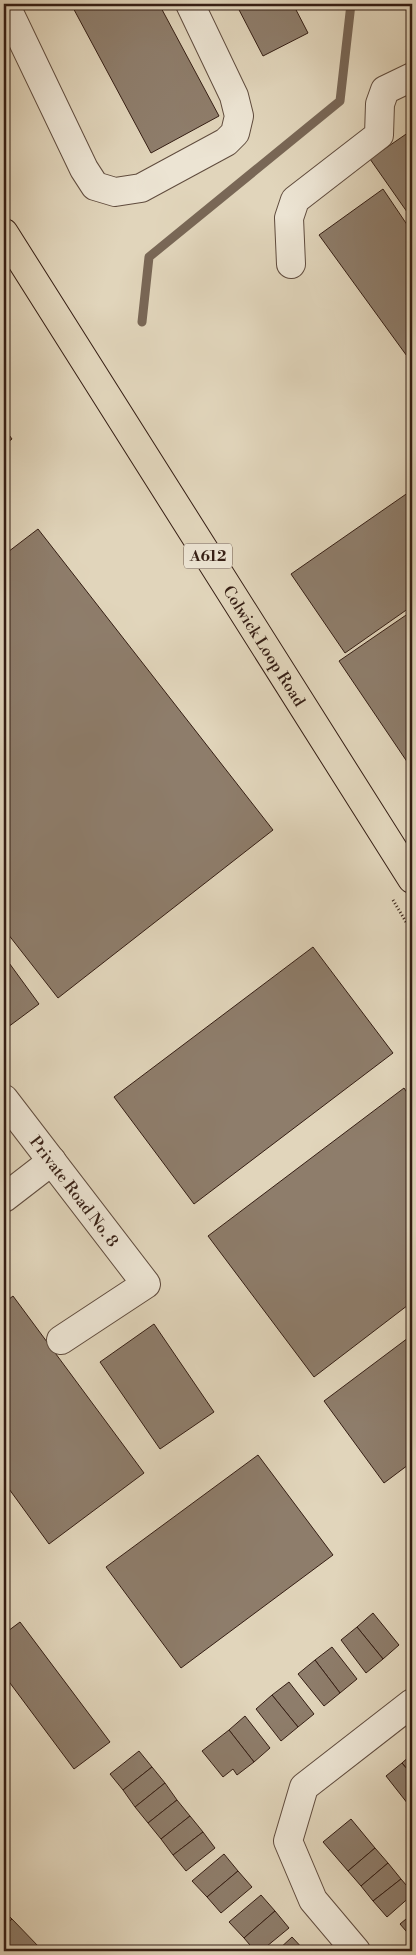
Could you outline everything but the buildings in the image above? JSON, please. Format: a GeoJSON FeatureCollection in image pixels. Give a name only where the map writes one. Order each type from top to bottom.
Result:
{"type":"FeatureCollection","features":[{"type":"Feature","properties":{"kind":"main road","name":"Colwick Loop Road"},"geometry":{"type":"LineString","coordinates":[[4,233],[412,879]]}},
{"type":"Feature","properties":{"kind":"street"},"geometry":{"type":"LineString","coordinates":[[5,4],[84,169],[95,186],[115,192],[141,188],[226,142],[235,133],[239,116],[234,96],[190,4]]}},
{"type":"Feature","properties":{"kind":"street"},"geometry":{"type":"LineString","coordinates":[[291,264],[289,218],[295,200],[379,135],[380,104],[385,90],[412,77]]}},
{"type":"Feature","properties":{"kind":"street","name":"Private Road No. 8"},"geometry":{"type":"LineString","coordinates":[[4,1099],[146,1284],[61,1340]]}},
{"type":"Feature","properties":{"kind":"street"},"geometry":{"type":"LineString","coordinates":[[4,1198],[52,1161]]}},
{"type":"Feature","properties":{"kind":"street"},"geometry":{"type":"LineString","coordinates":[[356,1951],[313,1900],[288,1840],[304,1787],[412,1703]]}},
{"type":"Feature","properties":{"kind":"waterway"},"geometry":{"type":"LineString","coordinates":[[142,322],[149,257],[340,101],[351,4]]}}]}
